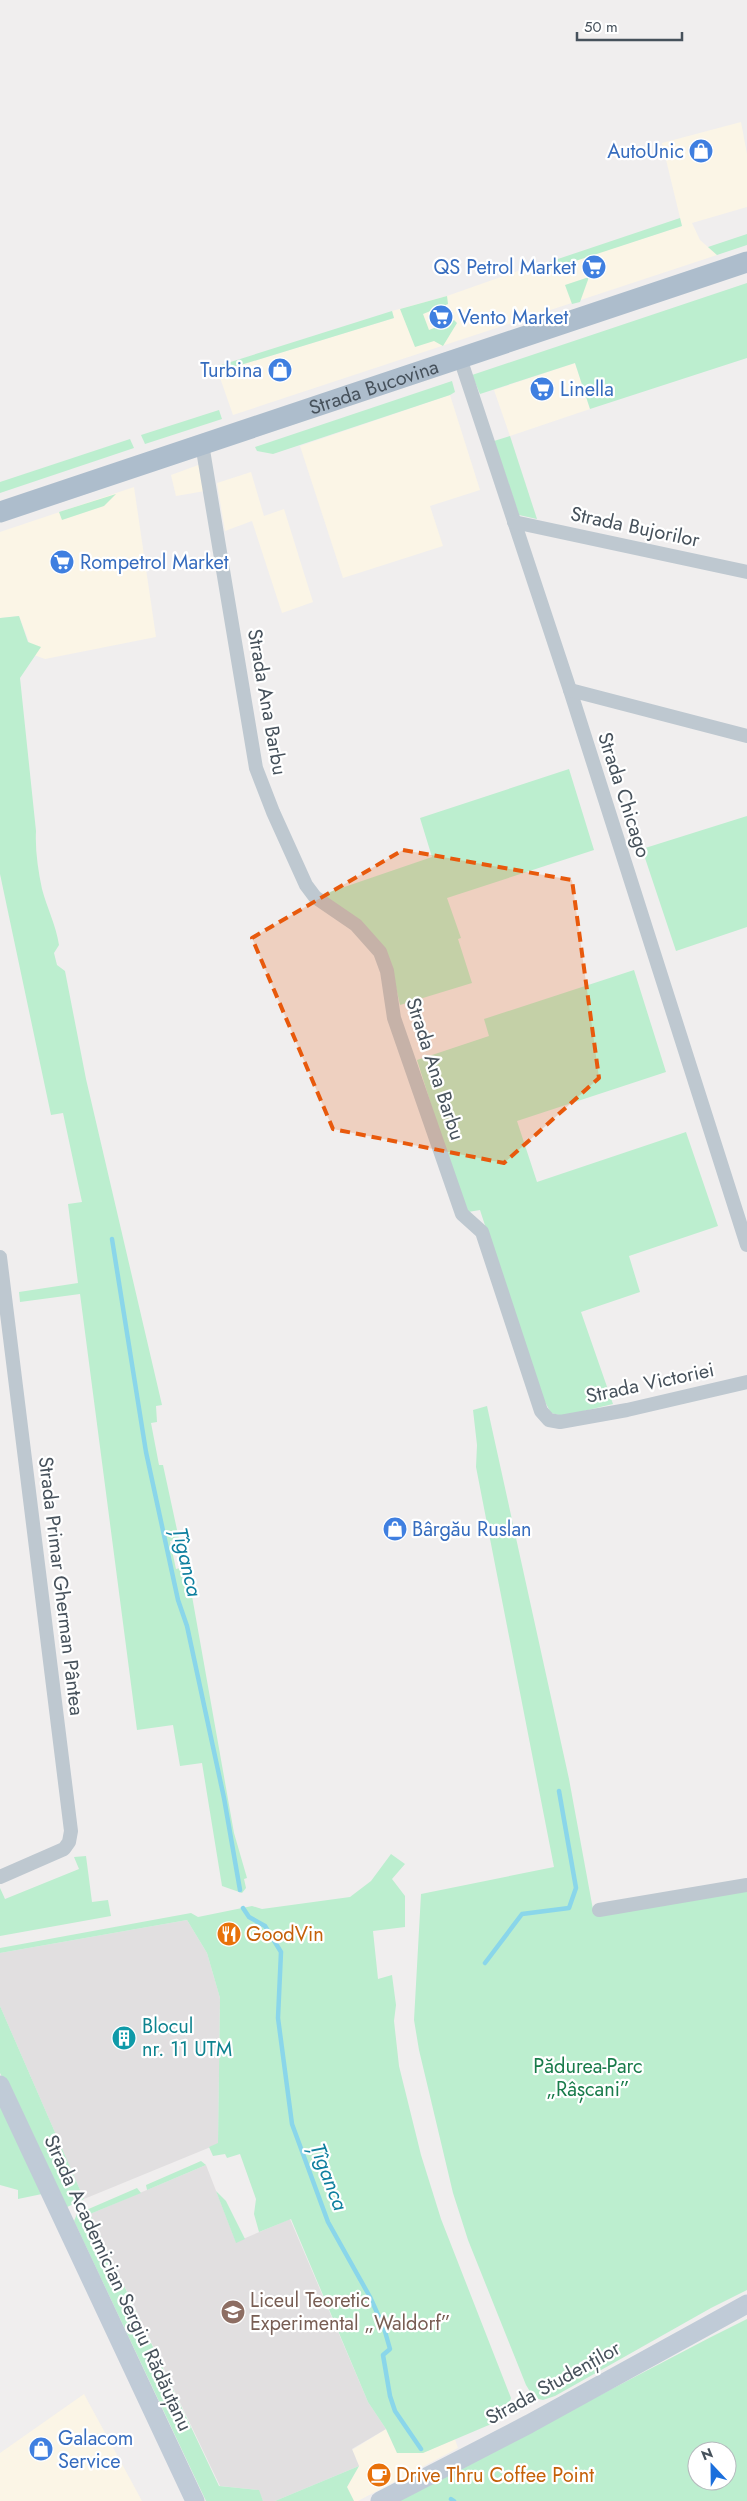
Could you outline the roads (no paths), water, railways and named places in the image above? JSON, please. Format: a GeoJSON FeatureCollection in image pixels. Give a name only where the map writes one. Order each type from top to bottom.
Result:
{"type":"FeatureCollection","features":[{"type":"Feature","properties":{"kind":"main road","name":"Strada Bucovina"},"geometry":{"type":"LineString","coordinates":[[0,512],[747,262]]}},
{"type":"Feature","properties":{"kind":"street","name":"Strada Chicago"},"geometry":{"type":"LineString","coordinates":[[460,358],[570,690],[747,1245]]}},
{"type":"Feature","properties":{"kind":"street","name":"Strada Ana Barbu"},"geometry":{"type":"LineString","coordinates":[[202,444],[256,768],[263,789],[295,862],[315,897],[356,925],[380,952],[387,971],[394,1018],[462,1214],[482,1232],[541,1411],[549,1420],[560,1422]]}},
{"type":"Feature","properties":{"kind":"street","name":"Strada Bujorilor"},"geometry":{"type":"LineString","coordinates":[[514,522],[747,572]]}},
{"type":"Feature","properties":{"kind":"street"},"geometry":{"type":"LineString","coordinates":[[570,690],[747,735]]}},
{"type":"Feature","properties":{"kind":"street"},"geometry":{"type":"LineString","coordinates":[[580,723],[584,710],[591,702],[604,698]]}},
{"type":"Feature","properties":{"kind":"street","name":"Strada Primar Gherman Pântea"},"geometry":{"type":"LineString","coordinates":[[0,1257],[71,1831],[69,1842],[64,1849],[0,1877]]}},
{"type":"Feature","properties":{"kind":"street","name":"Strada Victoriei"},"geometry":{"type":"LineString","coordinates":[[560,1422],[627,1410],[747,1382]]}},
{"type":"Feature","properties":{"kind":"street"},"geometry":{"type":"LineString","coordinates":[[598,1910],[747,1885]]}},
{"type":"Feature","properties":{"kind":"street","name":"Strada Academician Sergiu Rădăuțanu"},"geometry":{"type":"LineString","coordinates":[[0,2085],[195,2501]]}},
{"type":"Feature","properties":{"kind":"street","name":"Strada Studenților"},"geometry":{"type":"LineString","coordinates":[[380,2501],[528,2424],[747,2304]]}},
{"type":"Feature","properties":{"kind":"waterway","name":"Țîganca"},"geometry":{"type":"LineString","coordinates":[[112,1239],[146,1452],[178,1600],[187,1626],[224,1798],[240,1890]]}},
{"type":"Feature","properties":{"kind":"waterway"},"geometry":{"type":"LineString","coordinates":[[485,1963],[522,1914],[569,1908],[576,1888],[559,1791]]}},
{"type":"Feature","properties":{"kind":"waterway","name":"Țîganca"},"geometry":{"type":"LineString","coordinates":[[243,1908],[249,1917],[265,1926],[281,1952],[278,2018],[292,2124],[328,2222],[370,2297],[384,2328],[390,2349],[383,2355],[390,2396],[395,2411],[421,2449]]}},
{"type":"Feature","properties":{"kind":"place","name":"AutoUnic"},"geometry":{"type":"Point","coordinates":[701,151]}},
{"type":"Feature","properties":{"kind":"place","name":"QS Petrol Market"},"geometry":{"type":"Point","coordinates":[594,267]}},
{"type":"Feature","properties":{"kind":"place","name":"Vento Market"},"geometry":{"type":"Point","coordinates":[441,317]}},
{"type":"Feature","properties":{"kind":"place","name":"Turbina"},"geometry":{"type":"Point","coordinates":[280,370]}},
{"type":"Feature","properties":{"kind":"place","name":"Linella"},"geometry":{"type":"Point","coordinates":[542,389]}},
{"type":"Feature","properties":{"kind":"place","name":"Rompetrol Market"},"geometry":{"type":"Point","coordinates":[62,562]}},
{"type":"Feature","properties":{"kind":"place","name":"Bârgău Ruslan"},"geometry":{"type":"Point","coordinates":[395,1529]}},
{"type":"Feature","properties":{"kind":"place","name":"GoodVin"},"geometry":{"type":"Point","coordinates":[229,1934]}},
{"type":"Feature","properties":{"kind":"place","name":"Blocul nr. 11 UTM"},"geometry":{"type":"Point","coordinates":[124,2038]}},
{"type":"Feature","properties":{"kind":"place","name":"Liceul Teoretic Experimental „Waldorf”"},"geometry":{"type":"Point","coordinates":[233,2312]}},
{"type":"Feature","properties":{"kind":"place","name":"Galacom Service"},"geometry":{"type":"Point","coordinates":[41,2449]}},
{"type":"Feature","properties":{"kind":"place","name":"Drive Thru Coffee Point"},"geometry":{"type":"Point","coordinates":[379,2475]}},
{"type":"Feature","properties":{"kind":"park label","name":"Pădurea-Parc „Râșcani”"},"geometry":{"type":"Point","coordinates":[588,2078]}}]}
